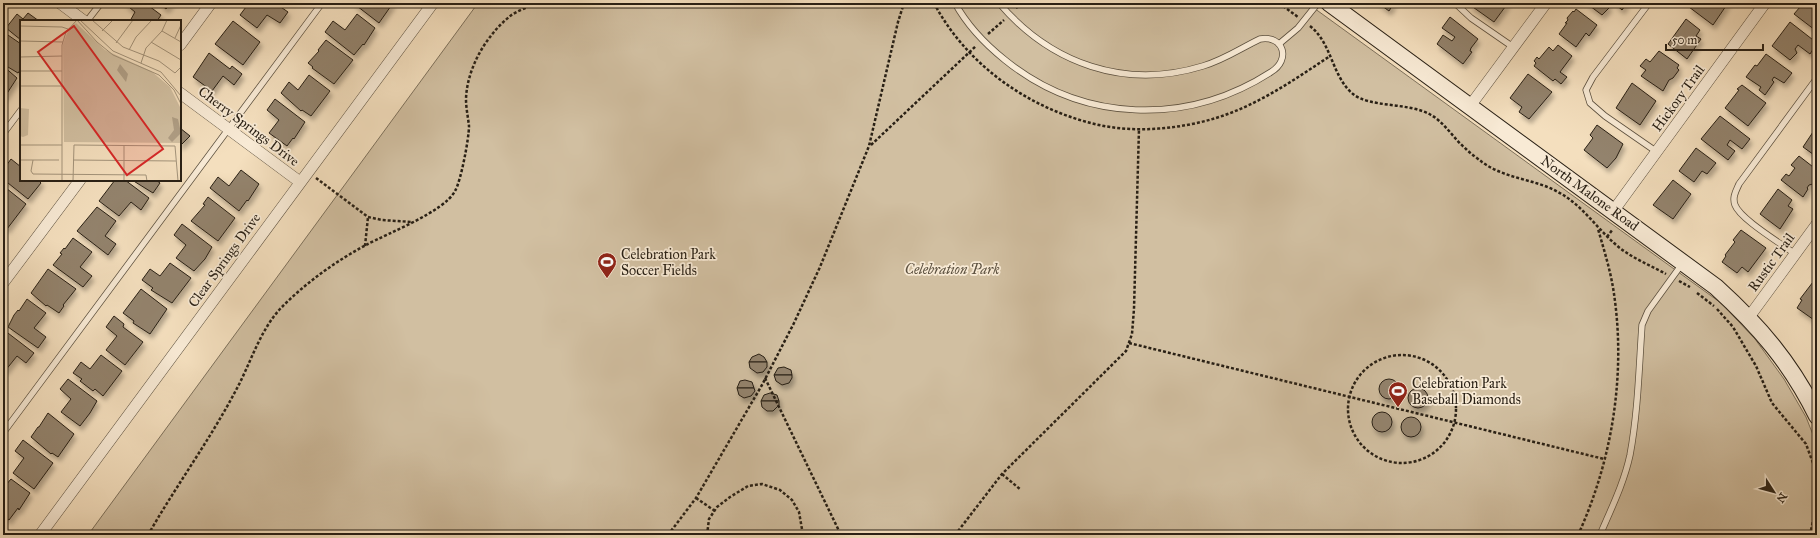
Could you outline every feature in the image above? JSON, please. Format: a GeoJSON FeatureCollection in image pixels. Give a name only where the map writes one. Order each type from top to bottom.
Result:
{"type":"FeatureCollection","features":[{"type":"Feature","properties":{"kind":"street"},"geometry":{"type":"LineString","coordinates":[[60,3],[83,20]]}},
{"type":"Feature","properties":{"kind":"street"},"geometry":{"type":"LineString","coordinates":[[181,44],[211,3]]}},
{"type":"Feature","properties":{"kind":"street","name":"Clear Springs Drive"},"geometry":{"type":"LineString","coordinates":[[40,535],[433,3]]}},
{"type":"Feature","properties":{"kind":"street","name":"North Malone Road"},"geometry":{"type":"LineString","coordinates":[[1329,3],[1614,210],[1716,287],[1749,317],[1779,352],[1806,393],[1817,416]]}},
{"type":"Feature","properties":{"kind":"street"},"geometry":{"type":"LineString","coordinates":[[1470,106],[1546,3]]}},
{"type":"Feature","properties":{"kind":"street","name":"Hickory Trail"},"geometry":{"type":"LineString","coordinates":[[1614,210],[1765,3]]}},
{"type":"Feature","properties":{"kind":"street","name":"Cherry Springs Drive"},"geometry":{"type":"LineString","coordinates":[[181,94],[300,182]]}},
{"type":"Feature","properties":{"kind":"street"},"geometry":{"type":"LineString","coordinates":[[3,283],[79,181]]}},
{"type":"Feature","properties":{"kind":"street","name":"Rustic Trail"},"geometry":{"type":"LineString","coordinates":[[1749,317],[1817,224]]}},
{"type":"Feature","properties":{"kind":"lane"},"geometry":{"type":"LineString","coordinates":[[88,20],[101,3]]}},
{"type":"Feature","properties":{"kind":"lane"},"geometry":{"type":"LineString","coordinates":[[3,433],[322,3]]}},
{"type":"Feature","properties":{"kind":"lane"},"geometry":{"type":"LineString","coordinates":[[955,3],[982,40],[1013,67],[1048,88],[1085,102],[1104,107],[1144,111],[1183,108],[1202,103],[1240,90],[1258,81],[1279,67],[1283,56],[1279,44],[1272,39],[1260,39],[1222,60],[1204,66],[1166,74],[1128,74],[1090,66],[1055,51],[1024,29],[999,3]]}},
{"type":"Feature","properties":{"kind":"lane"},"geometry":{"type":"LineString","coordinates":[[1279,44],[1298,28],[1318,3]]}},
{"type":"Feature","properties":{"kind":"lane"},"geometry":{"type":"LineString","coordinates":[[1455,3],[1470,18],[1514,47]]}},
{"type":"Feature","properties":{"kind":"lane"},"geometry":{"type":"LineString","coordinates":[[1649,3],[1593,78],[1586,90],[1590,103],[1605,116],[1657,152]]}},
{"type":"Feature","properties":{"kind":"lane"},"geometry":{"type":"LineString","coordinates":[[1795,254],[1739,211],[1735,205],[1733,196],[1740,184],[1817,78]]}},
{"type":"Feature","properties":{"kind":"lane"},"geometry":{"type":"LineString","coordinates":[[3,134],[20,111]]}},
{"type":"Feature","properties":{"kind":"lane"},"geometry":{"type":"LineString","coordinates":[[1600,535],[1622,483],[1629,456],[1635,424],[1642,325],[1648,311],[1684,262]]}},
{"type":"Feature","properties":{"kind":"path"},"geometry":{"type":"LineString","coordinates":[[148,535],[236,391],[268,325],[279,310],[309,284],[333,266],[365,246],[442,205],[455,191],[467,144],[469,128],[466,98],[468,84],[480,51],[510,16],[537,3]]}},
{"type":"Feature","properties":{"kind":"path"},"geometry":{"type":"LineString","coordinates":[[668,535],[696,498],[765,378],[794,323],[820,267],[870,146],[898,22],[904,3]]}},
{"type":"Feature","properties":{"kind":"path"},"geometry":{"type":"LineString","coordinates":[[934,3],[955,36],[991,73],[1012,88],[1044,106],[1100,125],[1139,129],[1184,126],[1215,118],[1239,110],[1277,90],[1330,56]]}},
{"type":"Feature","properties":{"kind":"path"},"geometry":{"type":"LineString","coordinates":[[870,146],[1022,3]]}},
{"type":"Feature","properties":{"kind":"path"},"geometry":{"type":"LineString","coordinates":[[1313,28],[1324,43],[1345,85],[1354,95],[1368,101],[1418,109],[1433,116],[1466,149],[1484,164],[1504,173],[1558,192],[1573,202],[1615,244],[1632,257],[1689,287],[1717,309],[1733,327],[1756,366],[1772,403],[1806,444],[1817,480]]}},
{"type":"Feature","properties":{"kind":"path"},"geometry":{"type":"LineString","coordinates":[[955,535],[1002,474],[1126,350],[1132,334],[1134,309],[1139,129]]}},
{"type":"Feature","properties":{"kind":"path"},"geometry":{"type":"LineString","coordinates":[[308,171],[368,217],[382,220],[412,222]]}},
{"type":"Feature","properties":{"kind":"path"},"geometry":{"type":"LineString","coordinates":[[365,246],[368,217]]}},
{"type":"Feature","properties":{"kind":"path"},"geometry":{"type":"LineString","coordinates":[[1578,535],[1586,518],[1604,459],[1615,409],[1618,383],[1618,333],[1614,292],[1597,226]]}},
{"type":"Feature","properties":{"kind":"path"},"geometry":{"type":"LineString","coordinates":[[1129,343],[1604,459]]}},
{"type":"Feature","properties":{"kind":"path"},"geometry":{"type":"LineString","coordinates":[[1394,355],[1416,356],[1435,365],[1449,381],[1456,401],[1455,423],[1446,442],[1430,456],[1410,463],[1389,462],[1370,454],[1355,438],[1348,418],[1349,397],[1358,377],[1374,362],[1394,355]]}},
{"type":"Feature","properties":{"kind":"path"},"geometry":{"type":"LineString","coordinates":[[765,378],[841,535]]}},
{"type":"Feature","properties":{"kind":"path"},"geometry":{"type":"LineString","coordinates":[[1002,474],[1021,490]]}},
{"type":"Feature","properties":{"kind":"path"},"geometry":{"type":"LineString","coordinates":[[707,535],[710,519],[715,511],[730,497],[748,486],[762,484],[780,490],[792,500],[799,512],[803,535]]}},
{"type":"Feature","properties":{"kind":"path"},"geometry":{"type":"LineString","coordinates":[[1810,535],[1817,497],[1817,487]]}},
{"type":"Feature","properties":{"kind":"path"},"geometry":{"type":"LineString","coordinates":[[696,498],[715,511]]}},
{"type":"Feature","properties":{"kind":"green space","name":"Celebration Park"},"geometry":{"type":"Polygon","coordinates":[[[478,3],[1307,3],[1721,303],[1755,339],[1784,379],[1806,417],[1817,445],[1817,535],[88,535],[478,3]]]}},
{"type":"Feature","properties":{"kind":"building"},"geometry":{"type":"Polygon","coordinates":[[[124,3],[145,3],[161,15],[158,20],[131,20],[135,12],[124,3]]]}},
{"type":"Feature","properties":{"kind":"building"},"geometry":{"type":"Polygon","coordinates":[[[159,3],[172,3],[166,9],[159,3]]]}},
{"type":"Feature","properties":{"kind":"building"},"geometry":{"type":"Polygon","coordinates":[[[246,3],[275,3],[288,12],[280,23],[267,15],[257,28],[240,15],[246,7],[244,5],[246,3]]]}},
{"type":"Feature","properties":{"kind":"building"},"geometry":{"type":"Polygon","coordinates":[[[353,3],[393,3],[379,23],[353,3]]]}},
{"type":"Feature","properties":{"kind":"building"},"geometry":{"type":"Polygon","coordinates":[[[1378,3],[1394,3],[1389,11],[1378,3]]]}},
{"type":"Feature","properties":{"kind":"building"},"geometry":{"type":"Polygon","coordinates":[[[1471,3],[1508,3],[1494,22],[1470,5],[1471,3]]]}},
{"type":"Feature","properties":{"kind":"building"},"geometry":{"type":"Polygon","coordinates":[[[1586,3],[1608,3],[1609,8],[1602,15],[1586,3]]]}},
{"type":"Feature","properties":{"kind":"building"},"geometry":{"type":"Polygon","coordinates":[[[1614,3],[1627,3],[1622,10],[1614,3]]]}},
{"type":"Feature","properties":{"kind":"building"},"geometry":{"type":"Polygon","coordinates":[[[1692,3],[1728,3],[1713,25],[1689,7],[1692,3]]]}},
{"type":"Feature","properties":{"kind":"building"},"geometry":{"type":"Polygon","coordinates":[[[1800,3],[1817,3],[1817,28],[1815,30],[1794,14],[1800,7],[1798,6],[1800,3]]]}},
{"type":"Feature","properties":{"kind":"building"},"geometry":{"type":"Polygon","coordinates":[[[1576,9],[1597,25],[1589,36],[1586,33],[1576,47],[1559,34],[1567,23],[1565,23],[1568,20],[1567,18],[1576,9]]]}},
{"type":"Feature","properties":{"kind":"building"},"geometry":{"type":"Polygon","coordinates":[[[28,13],[38,20],[20,20],[20,39],[6,28],[17,14],[23,19],[28,13]]]}},
{"type":"Feature","properties":{"kind":"building"},"geometry":{"type":"Polygon","coordinates":[[[357,14],[375,28],[364,45],[363,44],[354,55],[325,32],[333,21],[345,30],[357,14]]]}},
{"type":"Feature","properties":{"kind":"building"},"geometry":{"type":"Polygon","coordinates":[[[1450,17],[1478,39],[1471,48],[1470,51],[1472,52],[1463,64],[1437,44],[1443,35],[1452,41],[1455,37],[1442,28],[1450,17]]]}},
{"type":"Feature","properties":{"kind":"building"},"geometry":{"type":"Polygon","coordinates":[[[1686,19],[1700,30],[1696,36],[1701,39],[1687,59],[1668,44],[1686,19]]]}},
{"type":"Feature","properties":{"kind":"building"},"geometry":{"type":"Polygon","coordinates":[[[233,21],[260,42],[243,65],[215,44],[233,21]]]}},
{"type":"Feature","properties":{"kind":"building"},"geometry":{"type":"Polygon","coordinates":[[[1790,22],[1817,43],[1810,54],[1798,45],[1795,49],[1797,53],[1790,60],[1772,46],[1790,22]]]}},
{"type":"Feature","properties":{"kind":"building"},"geometry":{"type":"Polygon","coordinates":[[[5,33],[20,43],[20,70],[18,73],[3,64],[3,35],[5,33]]]}},
{"type":"Feature","properties":{"kind":"building"},"geometry":{"type":"Polygon","coordinates":[[[326,40],[353,60],[334,84],[312,68],[313,67],[308,63],[319,51],[318,50],[326,40]]]}},
{"type":"Feature","properties":{"kind":"building"},"geometry":{"type":"Polygon","coordinates":[[[1558,45],[1572,56],[1560,72],[1567,77],[1561,84],[1555,79],[1553,81],[1534,66],[1536,63],[1534,61],[1537,57],[1539,59],[1549,47],[1553,51],[1558,45]]]}},
{"type":"Feature","properties":{"kind":"building"},"geometry":{"type":"Polygon","coordinates":[[[1659,51],[1679,65],[1677,68],[1679,70],[1673,78],[1669,80],[1663,91],[1641,76],[1646,70],[1640,66],[1646,59],[1650,62],[1659,51]]]}},
{"type":"Feature","properties":{"kind":"building"},"geometry":{"type":"Polygon","coordinates":[[[209,53],[230,69],[232,66],[242,74],[234,85],[223,76],[212,91],[193,77],[209,53]]]}},
{"type":"Feature","properties":{"kind":"building"},"geometry":{"type":"Polygon","coordinates":[[[1766,54],[1792,73],[1784,83],[1774,77],[1772,80],[1774,82],[1765,95],[1759,90],[1761,87],[1746,77],[1766,54]]]}},
{"type":"Feature","properties":{"kind":"building"},"geometry":{"type":"Polygon","coordinates":[[[3,66],[17,78],[4,98],[3,97],[3,66]]]}},
{"type":"Feature","properties":{"kind":"building"},"geometry":{"type":"Polygon","coordinates":[[[1528,74],[1552,92],[1529,119],[1519,112],[1522,107],[1510,98],[1528,74]]]}},
{"type":"Feature","properties":{"kind":"building"},"geometry":{"type":"Polygon","coordinates":[[[309,75],[330,91],[311,116],[302,110],[301,111],[281,93],[289,82],[298,90],[309,75]]]}},
{"type":"Feature","properties":{"kind":"building"},"geometry":{"type":"Polygon","coordinates":[[[1632,83],[1656,101],[1640,125],[1616,108],[1632,83]]]}},
{"type":"Feature","properties":{"kind":"building"},"geometry":{"type":"Polygon","coordinates":[[[1742,85],[1766,103],[1748,126],[1725,108],[1739,90],[1737,89],[1742,85]]]}},
{"type":"Feature","properties":{"kind":"building"},"geometry":{"type":"Polygon","coordinates":[[[275,99],[305,122],[294,139],[293,138],[287,146],[269,133],[279,120],[267,110],[275,99]]]}},
{"type":"Feature","properties":{"kind":"building"},"geometry":{"type":"Polygon","coordinates":[[[1720,116],[1750,139],[1742,149],[1730,140],[1727,145],[1735,151],[1728,160],[1701,139],[1720,116]]]}},
{"type":"Feature","properties":{"kind":"building"},"geometry":{"type":"Polygon","coordinates":[[[1597,125],[1623,144],[1616,158],[1607,168],[1584,150],[1593,138],[1590,135],[1597,125]]]}},
{"type":"Feature","properties":{"kind":"building"},"geometry":{"type":"Polygon","coordinates":[[[1817,126],[1817,157],[1803,147],[1817,126]]]}},
{"type":"Feature","properties":{"kind":"building"},"geometry":{"type":"Polygon","coordinates":[[[181,129],[190,136],[181,145],[181,129]]]}},
{"type":"Feature","properties":{"kind":"building"},"geometry":{"type":"Polygon","coordinates":[[[1696,148],[1716,163],[1707,174],[1702,171],[1694,182],[1679,171],[1696,148]]]}},
{"type":"Feature","properties":{"kind":"building"},"geometry":{"type":"Polygon","coordinates":[[[1799,156],[1817,170],[1817,178],[1813,184],[1809,185],[1803,197],[1781,180],[1786,174],[1789,176],[1795,168],[1791,165],[1799,156]]]}},
{"type":"Feature","properties":{"kind":"building"},"geometry":{"type":"Polygon","coordinates":[[[11,159],[20,166],[20,181],[40,181],[41,183],[28,199],[3,179],[3,170],[11,159]]]}},
{"type":"Feature","properties":{"kind":"building"},"geometry":{"type":"Polygon","coordinates":[[[241,170],[259,184],[248,201],[247,200],[239,211],[210,188],[218,177],[229,186],[241,170]]]}},
{"type":"Feature","properties":{"kind":"building"},"geometry":{"type":"Polygon","coordinates":[[[1673,180],[1691,194],[1673,219],[1653,205],[1673,180]]]}},
{"type":"Feature","properties":{"kind":"building"},"geometry":{"type":"Polygon","coordinates":[[[114,181],[126,181],[149,198],[141,210],[131,202],[119,216],[99,201],[114,181]]]}},
{"type":"Feature","properties":{"kind":"building"},"geometry":{"type":"Polygon","coordinates":[[[134,181],[157,181],[160,183],[153,193],[134,181]]]}},
{"type":"Feature","properties":{"kind":"building"},"geometry":{"type":"Polygon","coordinates":[[[6,188],[26,204],[7,229],[3,226],[3,192],[6,188]]]}},
{"type":"Feature","properties":{"kind":"building"},"geometry":{"type":"Polygon","coordinates":[[[1778,189],[1792,200],[1788,206],[1793,209],[1780,229],[1760,214],[1778,189]]]}},
{"type":"Feature","properties":{"kind":"building"},"geometry":{"type":"Polygon","coordinates":[[[208,197],[235,218],[218,241],[191,221],[205,205],[203,204],[208,197]]]}},
{"type":"Feature","properties":{"kind":"building"},"geometry":{"type":"Polygon","coordinates":[[[97,207],[116,221],[105,236],[116,244],[108,255],[77,231],[97,207]]]}},
{"type":"Feature","properties":{"kind":"building"},"geometry":{"type":"Polygon","coordinates":[[[182,224],[212,247],[205,259],[194,271],[176,258],[186,245],[174,235],[182,224]]]}},
{"type":"Feature","properties":{"kind":"building"},"geometry":{"type":"Polygon","coordinates":[[[1741,230],[1766,248],[1748,272],[1742,267],[1737,273],[1722,262],[1726,256],[1725,255],[1735,242],[1733,240],[1741,230]]]}},
{"type":"Feature","properties":{"kind":"building"},"geometry":{"type":"Polygon","coordinates":[[[73,238],[92,252],[80,267],[92,276],[83,287],[53,265],[62,254],[60,253],[73,238]]]}},
{"type":"Feature","properties":{"kind":"building"},"geometry":{"type":"Polygon","coordinates":[[[170,263],[191,278],[172,303],[151,290],[153,288],[142,280],[150,269],[160,276],[170,263]]]}},
{"type":"Feature","properties":{"kind":"building"},"geometry":{"type":"Polygon","coordinates":[[[48,269],[76,289],[63,305],[64,306],[59,313],[47,305],[46,306],[31,293],[48,269]]]}},
{"type":"Feature","properties":{"kind":"building"},"geometry":{"type":"Polygon","coordinates":[[[1813,282],[1817,285],[1817,322],[1797,308],[1802,300],[1800,299],[1813,282]]]}},
{"type":"Feature","properties":{"kind":"building"},"geometry":{"type":"Polygon","coordinates":[[[141,289],[167,309],[150,334],[133,323],[134,321],[123,313],[141,289]]]}},
{"type":"Feature","properties":{"kind":"building"},"geometry":{"type":"Polygon","coordinates":[[[27,299],[46,313],[34,328],[46,337],[38,348],[8,327],[14,315],[18,310],[19,311],[27,299]]]}},
{"type":"Feature","properties":{"kind":"building"},"geometry":{"type":"Polygon","coordinates":[[[114,316],[124,324],[123,327],[143,342],[125,365],[106,350],[117,336],[106,327],[114,316]]]}},
{"type":"Feature","properties":{"kind":"building"},"geometry":{"type":"Polygon","coordinates":[[[4,330],[34,353],[26,363],[17,356],[5,371],[3,370],[4,330]]]}},
{"type":"Feature","properties":{"kind":"building"},"geometry":{"type":"Polygon","coordinates":[[[759,354],[764,357],[767,362],[749,362],[752,357],[759,354]]]}},
{"type":"Feature","properties":{"kind":"building"},"geometry":{"type":"Polygon","coordinates":[[[101,355],[122,371],[103,396],[95,389],[93,391],[80,381],[82,379],[73,373],[81,362],[90,369],[101,355]]]}},
{"type":"Feature","properties":{"kind":"building"},"geometry":{"type":"Polygon","coordinates":[[[749,362],[767,362],[767,367],[763,372],[757,373],[750,368],[749,362]]]}},
{"type":"Feature","properties":{"kind":"building"},"geometry":{"type":"Polygon","coordinates":[[[784,367],[791,370],[792,375],[774,375],[778,368],[784,367]]]}},
{"type":"Feature","properties":{"kind":"building"},"geometry":{"type":"Polygon","coordinates":[[[774,375],[792,375],[792,378],[789,383],[782,385],[776,381],[774,375]]]}},
{"type":"Feature","properties":{"kind":"building"},"geometry":{"type":"Polygon","coordinates":[[[68,379],[97,401],[80,426],[61,412],[71,399],[60,389],[68,379]]]}},
{"type":"Feature","properties":{"kind":"building"},"geometry":{"type":"Polygon","coordinates":[[[1389,379],[1396,382],[1399,389],[1396,396],[1389,399],[1382,396],[1379,389],[1382,382],[1389,379]]]}},
{"type":"Feature","properties":{"kind":"building"},"geometry":{"type":"Polygon","coordinates":[[[745,380],[752,382],[754,388],[737,388],[740,381],[745,380]]]}},
{"type":"Feature","properties":{"kind":"building"},"geometry":{"type":"Polygon","coordinates":[[[737,388],[754,388],[755,391],[751,396],[744,398],[739,395],[737,388]]]}},
{"type":"Feature","properties":{"kind":"building"},"geometry":{"type":"Polygon","coordinates":[[[1418,388],[1425,391],[1428,398],[1425,405],[1418,408],[1411,405],[1408,398],[1411,391],[1418,388]]]}},
{"type":"Feature","properties":{"kind":"building"},"geometry":{"type":"Polygon","coordinates":[[[770,393],[777,395],[779,401],[761,401],[764,395],[770,393]]]}},
{"type":"Feature","properties":{"kind":"building"},"geometry":{"type":"Polygon","coordinates":[[[761,401],[779,401],[779,405],[773,411],[767,411],[762,407],[761,401]]]}},
{"type":"Feature","properties":{"kind":"building"},"geometry":{"type":"Polygon","coordinates":[[[1382,412],[1389,415],[1392,422],[1389,429],[1382,432],[1375,429],[1372,422],[1375,415],[1382,412]]]}},
{"type":"Feature","properties":{"kind":"building"},"geometry":{"type":"Polygon","coordinates":[[[48,413],[74,434],[58,457],[52,453],[51,454],[31,437],[48,413]]]}},
{"type":"Feature","properties":{"kind":"building"},"geometry":{"type":"Polygon","coordinates":[[[1411,417],[1418,420],[1421,427],[1418,434],[1411,437],[1404,434],[1401,427],[1404,420],[1411,417]]]}},
{"type":"Feature","properties":{"kind":"building"},"geometry":{"type":"Polygon","coordinates":[[[23,440],[53,463],[34,489],[13,473],[24,458],[15,451],[23,440]]]}},
{"type":"Feature","properties":{"kind":"building"},"geometry":{"type":"Polygon","coordinates":[[[11,479],[30,493],[19,510],[18,508],[9,520],[3,516],[3,490],[11,479]]]}},
{"type":"Feature","properties":{"kind":"place","name":"Celebration Park Soccer Fields"},"geometry":{"type":"Point","coordinates":[607,279]}},
{"type":"Feature","properties":{"kind":"place","name":"Celebration Park Baseball Diamonds"},"geometry":{"type":"Point","coordinates":[1398,408]}}]}
